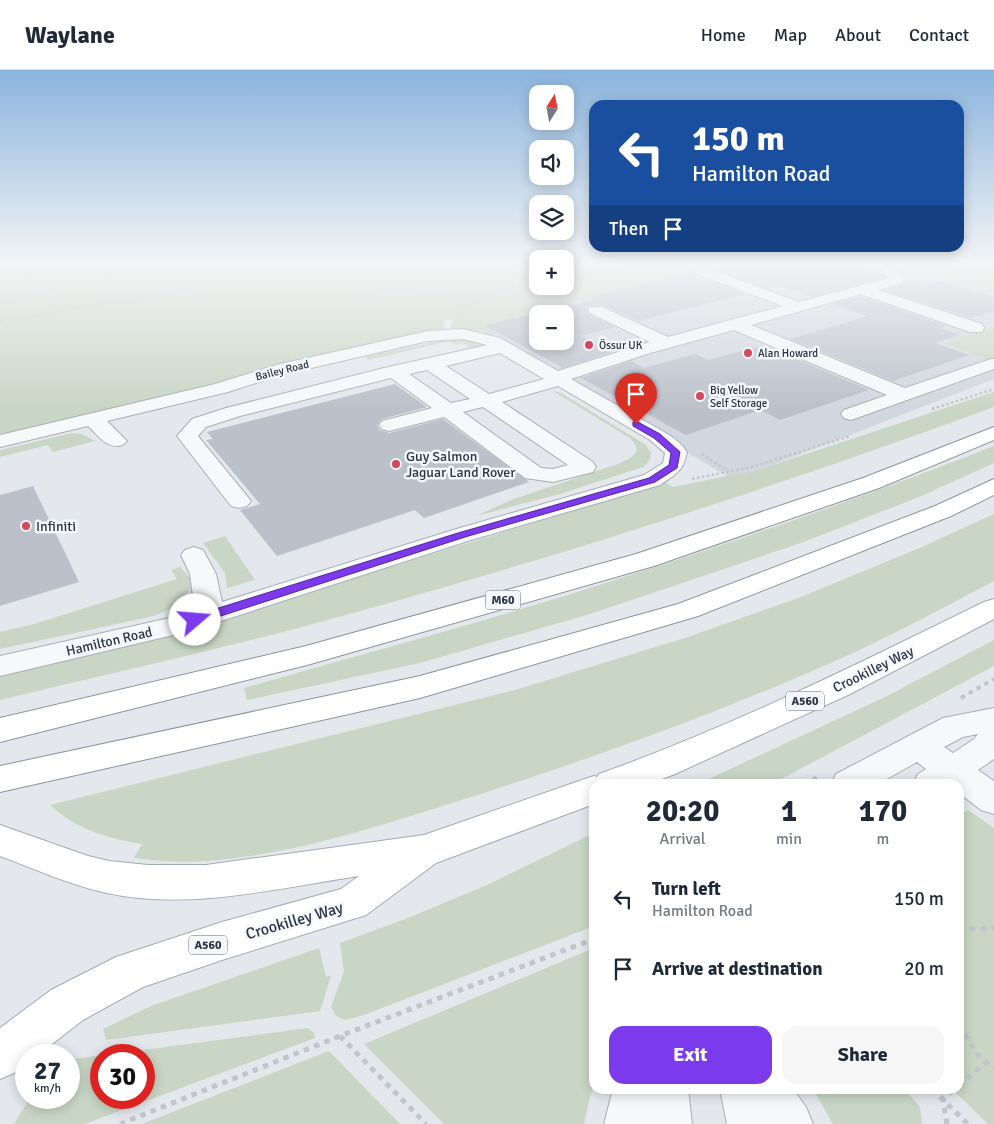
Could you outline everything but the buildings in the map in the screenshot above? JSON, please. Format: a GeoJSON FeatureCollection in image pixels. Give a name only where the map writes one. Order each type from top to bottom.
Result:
{"type":"FeatureCollection","features":[{"type":"Feature","properties":{"kind":"main road","name":"M60"},"geometry":{"type":"LineString","coordinates":[[0,730],[307,656],[645,560],[871,483],[994,433]]}},
{"type":"Feature","properties":{"kind":"main road"},"geometry":{"type":"LineString","coordinates":[[10,777],[420,687],[688,610],[943,511],[994,486]]}},
{"type":"Feature","properties":{"kind":"main road","name":"Crookilley Way"},"geometry":{"type":"LineString","coordinates":[[625,779],[663,765],[837,687],[994,608]]}},
{"type":"Feature","properties":{"kind":"main road","name":"Crookilley Way"},"geometry":{"type":"LineString","coordinates":[[0,840],[88,872],[109,877],[148,882],[206,882],[424,851],[589,792]]}},
{"type":"Feature","properties":{"kind":"main road","name":"Crookilley Way"},"geometry":{"type":"LineString","coordinates":[[0,1056],[66,1005],[131,971],[222,941],[352,903],[424,851]]}},
{"type":"Feature","properties":{"kind":"street"},"geometry":{"type":"LineString","coordinates":[[596,310],[666,343]]}},
{"type":"Feature","properties":{"kind":"street"},"geometry":{"type":"LineString","coordinates":[[389,424],[486,400],[666,343],[787,310]]}},
{"type":"Feature","properties":{"kind":"street"},"geometry":{"type":"LineString","coordinates":[[923,310],[976,328]]}},
{"type":"Feature","properties":{"kind":"street"},"geometry":{"type":"LineString","coordinates":[[735,324],[904,395]]}},
{"type":"Feature","properties":{"kind":"street","name":"Bailey Road"},"geometry":{"type":"LineString","coordinates":[[0,441],[214,390],[276,371],[428,336],[446,334],[473,335],[486,338],[557,379]]}},
{"type":"Feature","properties":{"kind":"street"},"geometry":{"type":"LineString","coordinates":[[239,501],[187,436],[193,428],[208,419],[504,347]]}},
{"type":"Feature","properties":{"kind":"street"},"geometry":{"type":"LineString","coordinates":[[395,372],[533,473],[555,477],[585,467],[431,364]]}},
{"type":"Feature","properties":{"kind":"street"},"geometry":{"type":"LineString","coordinates":[[851,414],[991,364]]}},
{"type":"Feature","properties":{"kind":"street"},"geometry":{"type":"LineString","coordinates":[[557,379],[657,436],[691,450]]}},
{"type":"Feature","properties":{"kind":"street"},"geometry":{"type":"LineString","coordinates":[[93,419],[116,441]]}},
{"type":"Feature","properties":{"kind":"street","name":"Hamilton Road"},"geometry":{"type":"LineString","coordinates":[[0,666],[180,625],[462,535],[652,480],[674,466],[691,450]]}},
{"type":"Feature","properties":{"kind":"street"},"geometry":{"type":"LineString","coordinates":[[194,555],[203,574],[210,615]]}},
{"type":"Feature","properties":{"kind":"street"},"geometry":{"type":"LineString","coordinates":[[857,779],[955,726],[994,720]]}},
{"type":"Feature","properties":{"kind":"street"},"geometry":{"type":"LineString","coordinates":[[920,746],[941,777],[986,748],[994,736]]}},
{"type":"Feature","properties":{"kind":"street"},"geometry":{"type":"LineString","coordinates":[[964,787],[994,800]]}},
{"type":"Feature","properties":{"kind":"street"},"geometry":{"type":"LineString","coordinates":[[628,1124],[636,1094]]}},
{"type":"Feature","properties":{"kind":"street"},"geometry":{"type":"LineString","coordinates":[[665,1094],[668,1124]]}},
{"type":"Feature","properties":{"kind":"street"},"geometry":{"type":"LineString","coordinates":[[745,1094],[751,1124]]}},
{"type":"Feature","properties":{"kind":"street"},"geometry":{"type":"LineString","coordinates":[[768,1094],[789,1124]]}},
{"type":"Feature","properties":{"kind":"path"},"geometry":{"type":"LineString","coordinates":[[0,321],[64,310]]}},
{"type":"Feature","properties":{"kind":"path"},"geometry":{"type":"LineString","coordinates":[[452,318],[461,310]]}},
{"type":"Feature","properties":{"kind":"path"},"geometry":{"type":"LineString","coordinates":[[574,332],[597,343]]}},
{"type":"Feature","properties":{"kind":"path"},"geometry":{"type":"LineString","coordinates":[[926,411],[994,389]]}},
{"type":"Feature","properties":{"kind":"path"},"geometry":{"type":"LineString","coordinates":[[686,480],[752,467],[853,435]]}},
{"type":"Feature","properties":{"kind":"path"},"geometry":{"type":"LineString","coordinates":[[691,450],[730,472]]}},
{"type":"Feature","properties":{"kind":"path"},"geometry":{"type":"LineString","coordinates":[[964,929],[994,928]]}},
{"type":"Feature","properties":{"kind":"path"},"geometry":{"type":"LineString","coordinates":[[120,1124],[340,1036],[589,941]]}},
{"type":"Feature","properties":{"kind":"path"},"geometry":{"type":"LineString","coordinates":[[964,1034],[985,1063],[994,1068]]}},
{"type":"Feature","properties":{"kind":"path"},"geometry":{"type":"LineString","coordinates":[[340,1036],[426,1124]]}},
{"type":"Feature","properties":{"kind":"path"},"geometry":{"type":"LineString","coordinates":[[964,1082],[985,1063]]}},
{"type":"Feature","properties":{"kind":"path"},"geometry":{"type":"LineString","coordinates":[[938,1094],[968,1124]]}},
{"type":"Feature","properties":{"kind":"path"},"geometry":{"type":"LineString","coordinates":[[943,1099],[949,1094]]}},
{"type":"Feature","properties":{"kind":"path"},"geometry":{"type":"LineString","coordinates":[[943,1099],[947,1124]]}},
{"type":"Feature","properties":{"kind":"shaded area"},"geometry":{"type":"Polygon","coordinates":[[[504,310],[529,310],[529,350],[574,350],[574,310],[994,310],[994,326],[943,345],[994,362],[994,379],[734,480],[462,320],[504,310]]]}},
{"type":"Feature","properties":{"kind":"green space"},"geometry":{"type":"Polygon","coordinates":[[[0,310],[529,310],[529,314],[485,325],[497,332],[494,333],[451,328],[453,319],[445,321],[441,331],[0,437],[0,310]]]}},
{"type":"Feature","properties":{"kind":"green space"},"geometry":{"type":"Polygon","coordinates":[[[994,326],[994,362],[943,344],[945,343],[994,326]]]}},
{"type":"Feature","properties":{"kind":"green space"},"geometry":{"type":"Polygon","coordinates":[[[447,339],[469,340],[483,346],[473,350],[463,343],[456,345],[449,341],[368,360],[365,357],[447,339]]]}},
{"type":"Feature","properties":{"kind":"green space"},"geometry":{"type":"Polygon","coordinates":[[[553,391],[561,393],[646,445],[651,453],[650,460],[643,467],[560,494],[476,516],[511,500],[618,464],[632,457],[637,451],[635,444],[630,438],[553,391]]]}},
{"type":"Feature","properties":{"kind":"green space"},"geometry":{"type":"Polygon","coordinates":[[[994,392],[994,407],[760,489],[602,540],[444,587],[274,634],[0,700],[0,673],[264,606],[665,482],[673,487],[741,473],[745,474],[994,392]]]}},
{"type":"Feature","properties":{"kind":"green space"},"geometry":{"type":"Polygon","coordinates":[[[72,433],[82,434],[95,441],[53,452],[48,445],[0,457],[0,450],[72,433]]]}},
{"type":"Feature","properties":{"kind":"green space"},"geometry":{"type":"Polygon","coordinates":[[[994,446],[994,463],[919,497],[801,543],[590,614],[420,663],[247,700],[244,688],[480,621],[621,578],[808,515],[994,446]]]}},
{"type":"Feature","properties":{"kind":"green space"},"geometry":{"type":"Polygon","coordinates":[[[994,514],[994,581],[908,626],[806,674],[656,734],[503,787],[392,822],[301,847],[238,858],[189,862],[134,858],[142,844],[105,836],[81,827],[50,805],[515,690],[688,637],[801,597],[922,547],[994,514]]]}},
{"type":"Feature","properties":{"kind":"green space"},"geometry":{"type":"Polygon","coordinates":[[[225,536],[255,580],[227,588],[225,573],[203,543],[225,536]]]}},
{"type":"Feature","properties":{"kind":"green space"},"geometry":{"type":"Polygon","coordinates":[[[180,567],[194,582],[178,604],[162,613],[0,649],[0,632],[34,624],[177,579],[171,570],[180,567]]]}},
{"type":"Feature","properties":{"kind":"green space"},"geometry":{"type":"Polygon","coordinates":[[[994,640],[994,666],[781,779],[709,779],[885,697],[994,640]]]}},
{"type":"Feature","properties":{"kind":"green space"},"geometry":{"type":"Polygon","coordinates":[[[968,810],[994,828],[994,1124],[988,1124],[957,1094],[964,1094],[964,813],[968,810]]]}},
{"type":"Feature","properties":{"kind":"green space"},"geometry":{"type":"Polygon","coordinates":[[[589,835],[589,928],[364,1015],[345,1020],[336,1016],[331,1007],[344,971],[340,943],[408,918],[487,885],[589,835]]]}},
{"type":"Feature","properties":{"kind":"green space"},"geometry":{"type":"Polygon","coordinates":[[[319,948],[326,977],[331,976],[320,1011],[106,1040],[103,1029],[151,1006],[319,948]]]}},
{"type":"Feature","properties":{"kind":"green space"},"geometry":{"type":"Polygon","coordinates":[[[589,950],[589,1094],[591,1094],[584,1124],[444,1124],[364,1044],[589,950]]]}},
{"type":"Feature","properties":{"kind":"green space"},"geometry":{"type":"Polygon","coordinates":[[[308,1028],[314,1033],[315,1038],[155,1098],[155,1048],[308,1028]]]}},
{"type":"Feature","properties":{"kind":"green space"},"geometry":{"type":"Polygon","coordinates":[[[329,1051],[400,1124],[142,1124],[329,1051]]]}},
{"type":"Feature","properties":{"kind":"green space"},"geometry":{"type":"Polygon","coordinates":[[[90,1057],[90,1109],[125,1109],[85,1124],[14,1124],[23,1109],[80,1109],[80,1058],[90,1057]]]}},
{"type":"Feature","properties":{"kind":"green space"},"geometry":{"type":"Polygon","coordinates":[[[816,1094],[908,1094],[920,1107],[922,1124],[833,1124],[816,1094]]]}},
{"type":"Feature","properties":{"kind":"place","name":"Össur UK"},"geometry":{"type":"Point","coordinates":[589,345]}},
{"type":"Feature","properties":{"kind":"place","name":"Alan Howard"},"geometry":{"type":"Point","coordinates":[748,353]}},
{"type":"Feature","properties":{"kind":"place","name":"Big Yellow Self Storage"},"geometry":{"type":"Point","coordinates":[700,396]}},
{"type":"Feature","properties":{"kind":"place","name":"Guy Salmon Jaguar Land Rover"},"geometry":{"type":"Point","coordinates":[396,464]}},
{"type":"Feature","properties":{"kind":"place","name":"Infiniti"},"geometry":{"type":"Point","coordinates":[26,526]}},
{"type":"Feature","properties":{"kind":"route"},"geometry":{"type":"LineString","coordinates":[[195,620],[462,535],[652,480],[669,471],[674,466],[676,452],[669,444],[636,424]]}}]}
